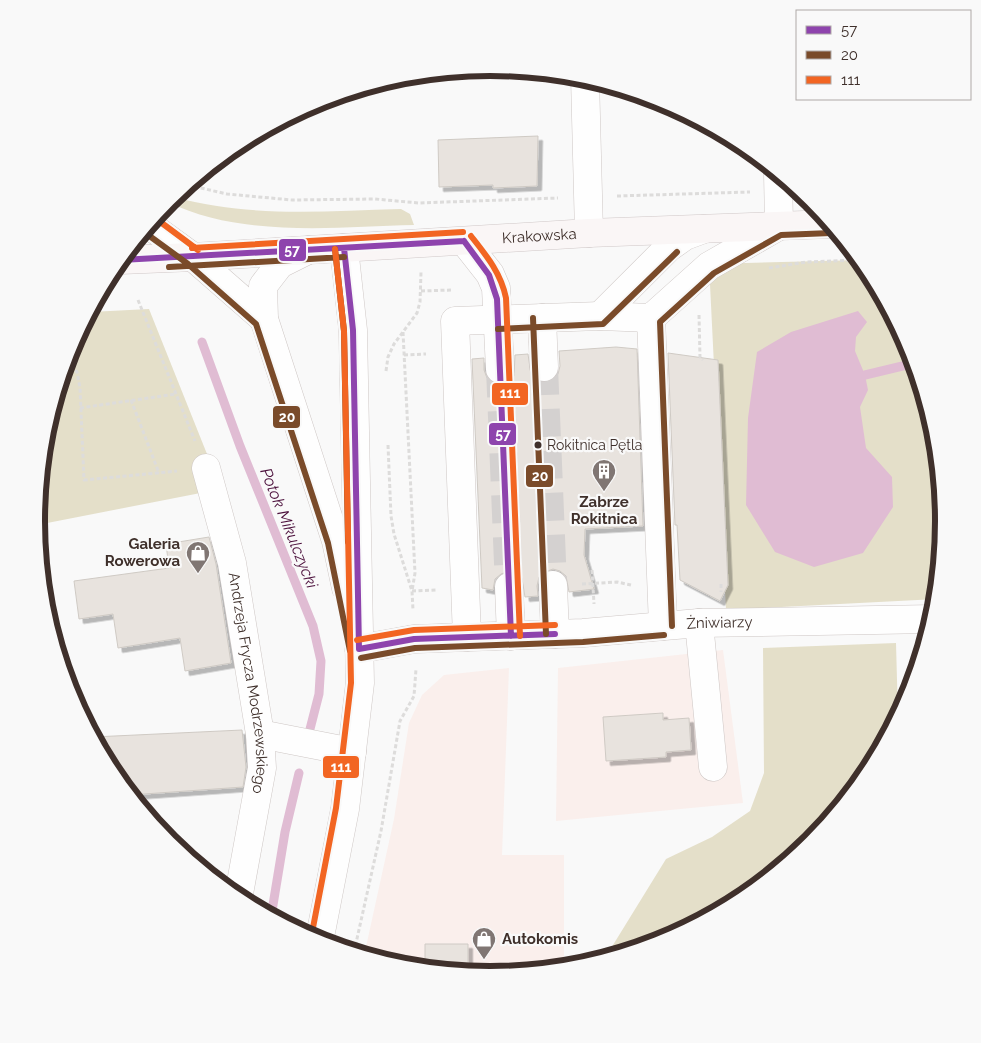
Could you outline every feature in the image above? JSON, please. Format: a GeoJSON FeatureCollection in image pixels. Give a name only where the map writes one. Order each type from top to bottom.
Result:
{"type":"FeatureCollection","features":[{"type":"Feature","properties":{"kind":"main road","name":"Krakowska"},"geometry":{"type":"LineString","coordinates":[[130,260],[589,233],[822,224]]}},
{"type":"Feature","properties":{"kind":"street"},"geometry":{"type":"LineString","coordinates":[[585,87],[589,233]]}},
{"type":"Feature","properties":{"kind":"street"},"geometry":{"type":"LineString","coordinates":[[467,637],[455,322],[600,316],[651,318],[709,266],[778,226],[778,182]]}},
{"type":"Feature","properties":{"kind":"street"},"geometry":{"type":"LineString","coordinates":[[155,229],[193,257],[264,319]]}},
{"type":"Feature","properties":{"kind":"street"},"geometry":{"type":"LineString","coordinates":[[600,316],[668,248],[685,236],[704,229]]}},
{"type":"Feature","properties":{"kind":"street"},"geometry":{"type":"LineString","coordinates":[[464,241],[490,274],[496,288],[500,369]]}},
{"type":"Feature","properties":{"kind":"street"},"geometry":{"type":"LineString","coordinates":[[321,933],[346,809],[360,683],[353,330],[344,248]]}},
{"type":"Feature","properties":{"kind":"street"},"geometry":{"type":"LineString","coordinates":[[308,250],[280,264],[263,286],[264,319],[336,541],[359,649]]}},
{"type":"Feature","properties":{"kind":"street"},"geometry":{"type":"LineString","coordinates":[[542,318],[544,367]]}},
{"type":"Feature","properties":{"kind":"street"},"geometry":{"type":"LineString","coordinates":[[651,318],[663,626]]}},
{"type":"Feature","properties":{"kind":"street","name":"Andrzeja Frycza Modrzewskiego"},"geometry":{"type":"LineString","coordinates":[[206,468],[232,563],[260,734],[262,768],[240,890]]}},
{"type":"Feature","properties":{"kind":"street"},"geometry":{"type":"LineString","coordinates":[[555,634],[563,585]]}},
{"type":"Feature","properties":{"kind":"street"},"geometry":{"type":"LineString","coordinates":[[509,587],[511,636]]}},
{"type":"Feature","properties":{"kind":"street","name":"Żniwiarzy"},"geometry":{"type":"LineString","coordinates":[[359,649],[414,639],[555,634],[699,623],[925,619]]}},
{"type":"Feature","properties":{"kind":"street"},"geometry":{"type":"LineString","coordinates":[[699,623],[713,767]]}},
{"type":"Feature","properties":{"kind":"street"},"geometry":{"type":"LineString","coordinates":[[260,734],[352,752]]}},
{"type":"Feature","properties":{"kind":"path"},"geometry":{"type":"LineString","coordinates":[[197,187],[227,194],[292,200],[374,199],[419,203]]}},
{"type":"Feature","properties":{"kind":"path"},"geometry":{"type":"LineString","coordinates":[[772,267],[806,262],[851,260]]}},
{"type":"Feature","properties":{"kind":"path"},"geometry":{"type":"LineString","coordinates":[[385,378],[388,357],[394,344],[416,314],[422,278]]}},
{"type":"Feature","properties":{"kind":"path"},"geometry":{"type":"LineString","coordinates":[[421,291],[461,290]]}},
{"type":"Feature","properties":{"kind":"path"},"geometry":{"type":"LineString","coordinates":[[73,367],[77,372],[80,388],[84,480],[206,468],[138,300]]}},
{"type":"Feature","properties":{"kind":"path"},"geometry":{"type":"LineString","coordinates":[[403,332],[415,573],[412,591],[413,611]]}},
{"type":"Feature","properties":{"kind":"path"},"geometry":{"type":"LineString","coordinates":[[404,355],[430,354]]}},
{"type":"Feature","properties":{"kind":"path"},"geometry":{"type":"LineString","coordinates":[[80,408],[176,394]]}},
{"type":"Feature","properties":{"kind":"path"},"geometry":{"type":"LineString","coordinates":[[131,400],[159,473]]}},
{"type":"Feature","properties":{"kind":"path"},"geometry":{"type":"LineString","coordinates":[[387,436],[391,516],[394,534],[412,591]]}},
{"type":"Feature","properties":{"kind":"path"},"geometry":{"type":"LineString","coordinates":[[563,585],[617,582],[633,585]]}},
{"type":"Feature","properties":{"kind":"path"},"geometry":{"type":"LineString","coordinates":[[412,591],[443,590]]}},
{"type":"Feature","properties":{"kind":"path"},"geometry":{"type":"LineString","coordinates":[[355,946],[381,831],[400,721],[414,696],[416,670]]}},
{"type":"Feature","properties":{"kind":"shaded area"},"geometry":{"type":"Polygon","coordinates":[[[183,199],[203,204],[259,211],[315,212],[401,209],[410,214],[414,225],[289,228],[257,226],[226,221],[176,205],[183,199]]]}},
{"type":"Feature","properties":{"kind":"shaded area"},"geometry":{"type":"Polygon","coordinates":[[[851,260],[861,274],[890,324],[902,351],[921,406],[932,463],[935,492],[935,551],[929,599],[726,610],[709,264],[851,260]]]}},
{"type":"Feature","properties":{"kind":"shaded area"},"geometry":{"type":"Polygon","coordinates":[[[149,309],[221,489],[45,523],[49,463],[60,406],[79,351],[98,312],[149,309]]]}},
{"type":"Feature","properties":{"kind":"shaded area"},"geometry":{"type":"Polygon","coordinates":[[[858,311],[867,322],[856,337],[855,351],[865,375],[868,390],[860,407],[866,448],[892,477],[893,507],[863,553],[814,567],[775,552],[746,505],[748,418],[757,352],[791,332],[858,311]]]}},
{"type":"Feature","properties":{"kind":"shaded area"},"geometry":{"type":"Polygon","coordinates":[[[896,643],[898,702],[890,719],[861,769],[844,793],[806,837],[762,875],[738,892],[688,921],[661,933],[612,950],[613,945],[666,859],[712,837],[750,811],[764,773],[763,648],[896,643]]]}},
{"type":"Feature","properties":{"kind":"shaded area"},"geometry":{"type":"Polygon","coordinates":[[[723,650],[743,803],[556,821],[558,668],[723,650]]]}},
{"type":"Feature","properties":{"kind":"shaded area"},"geometry":{"type":"Polygon","coordinates":[[[509,668],[502,855],[564,855],[564,960],[520,966],[461,966],[432,963],[366,949],[394,819],[409,723],[422,695],[444,675],[509,668]]]}},
{"type":"Feature","properties":{"kind":"building"},"geometry":{"type":"Polygon","coordinates":[[[538,136],[537,186],[493,188],[493,185],[439,187],[438,140],[538,136]]]}},
{"type":"Feature","properties":{"kind":"building"},"geometry":{"type":"Polygon","coordinates":[[[616,347],[637,349],[643,526],[585,529],[584,555],[594,589],[569,592],[566,576],[560,571],[553,569],[539,577],[537,586],[538,596],[525,597],[522,579],[517,573],[509,571],[495,579],[493,590],[482,588],[472,359],[484,358],[484,370],[487,378],[493,383],[501,385],[509,382],[514,376],[515,355],[528,354],[531,375],[537,381],[545,383],[553,380],[558,374],[560,366],[559,351],[616,347]]]}},
{"type":"Feature","properties":{"kind":"building"},"geometry":{"type":"Polygon","coordinates":[[[668,353],[718,360],[728,585],[720,601],[680,580],[677,525],[675,525],[668,353]]]}},
{"type":"Feature","properties":{"kind":"building"},"geometry":{"type":"Polygon","coordinates":[[[209,537],[216,564],[231,663],[185,671],[180,638],[118,648],[113,614],[79,619],[74,581],[169,568],[166,544],[209,537]]]}},
{"type":"Feature","properties":{"kind":"building"},"geometry":{"type":"Polygon","coordinates":[[[663,713],[663,720],[689,718],[691,750],[666,752],[666,757],[606,761],[603,717],[663,713]]]}},
{"type":"Feature","properties":{"kind":"building"},"geometry":{"type":"Polygon","coordinates":[[[242,730],[246,767],[243,787],[138,794],[120,769],[101,737],[242,730]]]}},
{"type":"Feature","properties":{"kind":"building"},"geometry":{"type":"Polygon","coordinates":[[[425,944],[468,944],[468,966],[425,962],[425,944]]]}},
{"type":"Feature","properties":{"kind":"waterway","name":"Potok Mikulczycki"},"geometry":{"type":"LineString","coordinates":[[202,342],[240,446],[313,626],[321,661],[319,694],[310,729]]}},
{"type":"Feature","properties":{"kind":"waterway"},"geometry":{"type":"LineString","coordinates":[[865,375],[907,365]]}},
{"type":"Feature","properties":{"kind":"waterway","name":"Potok Mikulczycki"},"geometry":{"type":"LineString","coordinates":[[272,909],[285,832],[299,773]]}},
{"type":"Feature","properties":{"kind":"tunnel"},"geometry":{"type":"LineString","coordinates":[[544,367],[553,585]]}},
{"type":"Feature","properties":{"kind":"tunnel"},"geometry":{"type":"LineString","coordinates":[[500,369],[509,587]]}},
{"type":"Feature","properties":{"kind":"transit line","name":"111"},"geometry":{"type":"LineString","coordinates":[[161,222],[198,250]]}},
{"type":"Feature","properties":{"kind":"transit line","name":"111"},"geometry":{"type":"LineString","coordinates":[[192,248],[463,232]]}},
{"type":"Feature","properties":{"kind":"transit line","name":"20"},"geometry":{"type":"LineString","coordinates":[[672,626],[660,322],[714,273],[781,235],[829,233]]}},
{"type":"Feature","properties":{"kind":"transit line","name":"20"},"geometry":{"type":"LineString","coordinates":[[149,236],[188,264],[256,324],[328,543],[350,651]]}},
{"type":"Feature","properties":{"kind":"transit line","name":"111"},"geometry":{"type":"LineString","coordinates":[[471,236],[497,272],[506,298],[520,636]]}},
{"type":"Feature","properties":{"kind":"transit line","name":"57"},"geometry":{"type":"LineString","coordinates":[[464,241],[489,275],[497,299],[511,636]]}},
{"type":"Feature","properties":{"kind":"transit line","name":"57"},"geometry":{"type":"LineString","coordinates":[[130,259],[464,241]]}},
{"type":"Feature","properties":{"kind":"transit line","name":"57"},"geometry":{"type":"LineString","coordinates":[[344,248],[353,330],[359,649]]}},
{"type":"Feature","properties":{"kind":"transit line","name":"20"},"geometry":{"type":"LineString","coordinates":[[335,249],[344,331],[348,542]]}},
{"type":"Feature","properties":{"kind":"transit line","name":"111"},"geometry":{"type":"LineString","coordinates":[[313,930],[336,808],[351,683],[344,331],[335,249]]}},
{"type":"Feature","properties":{"kind":"transit line","name":"20"},"geometry":{"type":"LineString","coordinates":[[498,329],[603,324],[677,252]]}},
{"type":"Feature","properties":{"kind":"transit line","name":"20"},"geometry":{"type":"LineString","coordinates":[[169,267],[344,257]]}},
{"type":"Feature","properties":{"kind":"transit line","name":"20"},"geometry":{"type":"LineString","coordinates":[[533,318],[546,634]]}},
{"type":"Feature","properties":{"kind":"transit line","name":"111"},"geometry":{"type":"LineString","coordinates":[[357,640],[414,630],[555,625]]}},
{"type":"Feature","properties":{"kind":"transit line","name":"57"},"geometry":{"type":"LineString","coordinates":[[359,649],[414,639],[555,634]]}},
{"type":"Feature","properties":{"kind":"transit line","name":"20"},"geometry":{"type":"LineString","coordinates":[[361,658],[415,648],[583,642],[664,635]]}},
{"type":"Feature","properties":{"kind":"place","name":"Rokitnica Pętla"},"geometry":{"type":"Point","coordinates":[538,445]}},
{"type":"Feature","properties":{"kind":"place","name":"Zabrze Rokitnica"},"geometry":{"type":"Point","coordinates":[604,492]}},
{"type":"Feature","properties":{"kind":"place","name":"Galeria Rowerowa"},"geometry":{"type":"Point","coordinates":[198,574]}},
{"type":"Feature","properties":{"kind":"place","name":"Autokomis"},"geometry":{"type":"Point","coordinates":[484,960]}}]}
